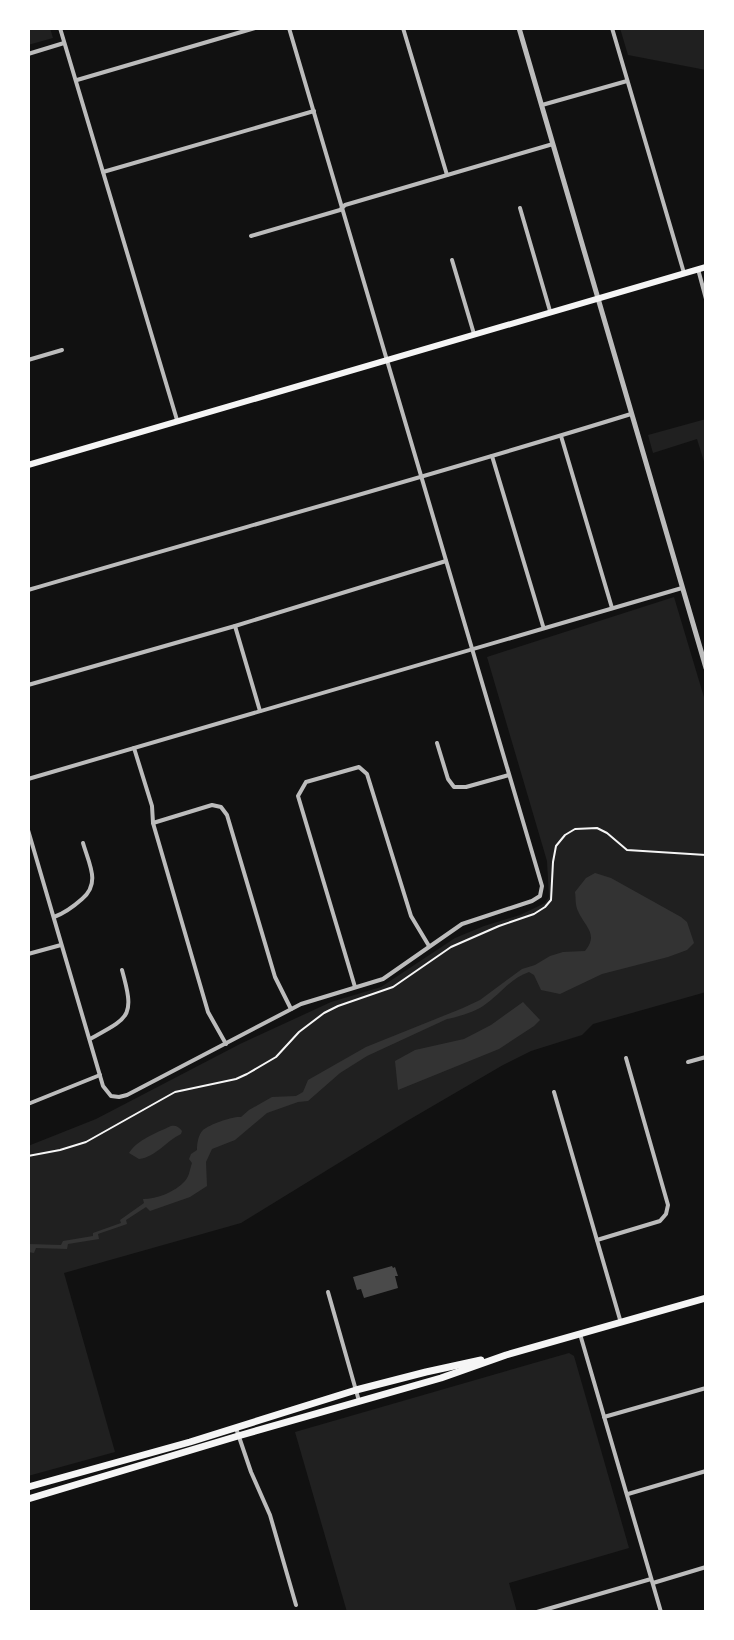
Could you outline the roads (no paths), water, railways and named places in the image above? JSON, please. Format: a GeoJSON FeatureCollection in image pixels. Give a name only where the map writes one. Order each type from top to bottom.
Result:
{"type":"FeatureCollection","features":[{"type":"Feature","properties":{"kind":"highway"},"geometry":{"type":"LineString","coordinates":[[31,1485],[359,1401],[706,1298]]}},
{"type":"Feature","properties":{"kind":"highway"},"geometry":{"type":"LineString","coordinates":[[29,1500],[356,1390],[506,1355]]}},
{"type":"Feature","properties":{"kind":"main road"},"geometry":{"type":"LineString","coordinates":[[28,465],[706,267]]}},
{"type":"Feature","properties":{"kind":"street"},"geometry":{"type":"LineString","coordinates":[[60,28],[177,422]]}},
{"type":"Feature","properties":{"kind":"street"},"geometry":{"type":"LineString","coordinates":[[76,80],[255,28]]}},
{"type":"Feature","properties":{"kind":"street"},"geometry":{"type":"LineString","coordinates":[[28,830],[100,1075],[105,1090],[111,1096],[127,1095],[301,1004],[383,979],[462,924],[540,896],[542,886],[289,28]]}},
{"type":"Feature","properties":{"kind":"street"},"geometry":{"type":"LineString","coordinates":[[403,28],[447,176]]}},
{"type":"Feature","properties":{"kind":"street"},"geometry":{"type":"LineString","coordinates":[[519,28],[706,668]]}},
{"type":"Feature","properties":{"kind":"street"},"geometry":{"type":"LineString","coordinates":[[612,28],[684,273]]}},
{"type":"Feature","properties":{"kind":"street"},"geometry":{"type":"LineString","coordinates":[[28,54],[64,43]]}},
{"type":"Feature","properties":{"kind":"street"},"geometry":{"type":"LineString","coordinates":[[542,105],[627,81]]}},
{"type":"Feature","properties":{"kind":"street"},"geometry":{"type":"LineString","coordinates":[[103,172],[314,111]]}},
{"type":"Feature","properties":{"kind":"street"},"geometry":{"type":"LineString","coordinates":[[251,236],[553,144]]}},
{"type":"Feature","properties":{"kind":"street"},"geometry":{"type":"LineString","coordinates":[[520,208],[550,311]]}},
{"type":"Feature","properties":{"kind":"street"},"geometry":{"type":"LineString","coordinates":[[452,260],[474,334]]}},
{"type":"Feature","properties":{"kind":"street"},"geometry":{"type":"LineString","coordinates":[[698,269],[706,299]]}},
{"type":"Feature","properties":{"kind":"street"},"geometry":{"type":"LineString","coordinates":[[28,360],[62,350]]}},
{"type":"Feature","properties":{"kind":"street"},"geometry":{"type":"LineString","coordinates":[[28,590],[631,414]]}},
{"type":"Feature","properties":{"kind":"street"},"geometry":{"type":"LineString","coordinates":[[561,436],[612,608]]}},
{"type":"Feature","properties":{"kind":"street"},"geometry":{"type":"LineString","coordinates":[[492,456],[543,627]]}},
{"type":"Feature","properties":{"kind":"street"},"geometry":{"type":"LineString","coordinates":[[28,685],[446,561]]}},
{"type":"Feature","properties":{"kind":"street"},"geometry":{"type":"LineString","coordinates":[[28,779],[682,588]]}},
{"type":"Feature","properties":{"kind":"street"},"geometry":{"type":"LineString","coordinates":[[235,626],[260,711]]}},
{"type":"Feature","properties":{"kind":"street"},"geometry":{"type":"LineString","coordinates":[[437,743],[448,779],[454,787],[466,787],[509,775]]}},
{"type":"Feature","properties":{"kind":"street"},"geometry":{"type":"LineString","coordinates":[[134,748],[208,1012],[226,1044]]}},
{"type":"Feature","properties":{"kind":"street"},"geometry":{"type":"LineString","coordinates":[[355,987],[298,796],[306,782],[359,767],[367,774],[411,916],[429,946]]}},
{"type":"Feature","properties":{"kind":"street"},"geometry":{"type":"LineString","coordinates":[[153,823],[212,805],[221,807],[227,815],[275,977],[291,1009]]}},
{"type":"Feature","properties":{"kind":"street"},"geometry":{"type":"LineString","coordinates":[[54,917],[72,908],[93,886],[83,843]]}},
{"type":"Feature","properties":{"kind":"street"},"geometry":{"type":"LineString","coordinates":[[28,954],[61,945]]}},
{"type":"Feature","properties":{"kind":"street"},"geometry":{"type":"LineString","coordinates":[[90,1039],[120,1022],[128,1013],[130,999],[122,970]]}},
{"type":"Feature","properties":{"kind":"street"},"geometry":{"type":"LineString","coordinates":[[688,1062],[706,1057]]}},
{"type":"Feature","properties":{"kind":"street"},"geometry":{"type":"LineString","coordinates":[[597,1240],[660,1221],[668,1205],[626,1058]]}},
{"type":"Feature","properties":{"kind":"street"},"geometry":{"type":"LineString","coordinates":[[28,1104],[100,1075]]}},
{"type":"Feature","properties":{"kind":"street"},"geometry":{"type":"LineString","coordinates":[[554,1092],[621,1323]]}},
{"type":"Feature","properties":{"kind":"street"},"geometry":{"type":"LineString","coordinates":[[328,1292],[359,1401]]}},
{"type":"Feature","properties":{"kind":"street"},"geometry":{"type":"LineString","coordinates":[[580,1334],[661,1612]]}},
{"type":"Feature","properties":{"kind":"street"},"geometry":{"type":"LineString","coordinates":[[604,1417],[706,1388]]}},
{"type":"Feature","properties":{"kind":"street"},"geometry":{"type":"LineString","coordinates":[[237,1432],[270,1515],[296,1605]]}},
{"type":"Feature","properties":{"kind":"street"},"geometry":{"type":"LineString","coordinates":[[627,1494],[706,1471]]}},
{"type":"Feature","properties":{"kind":"street"},"geometry":{"type":"LineString","coordinates":[[537,1612],[706,1567]]}}]}
